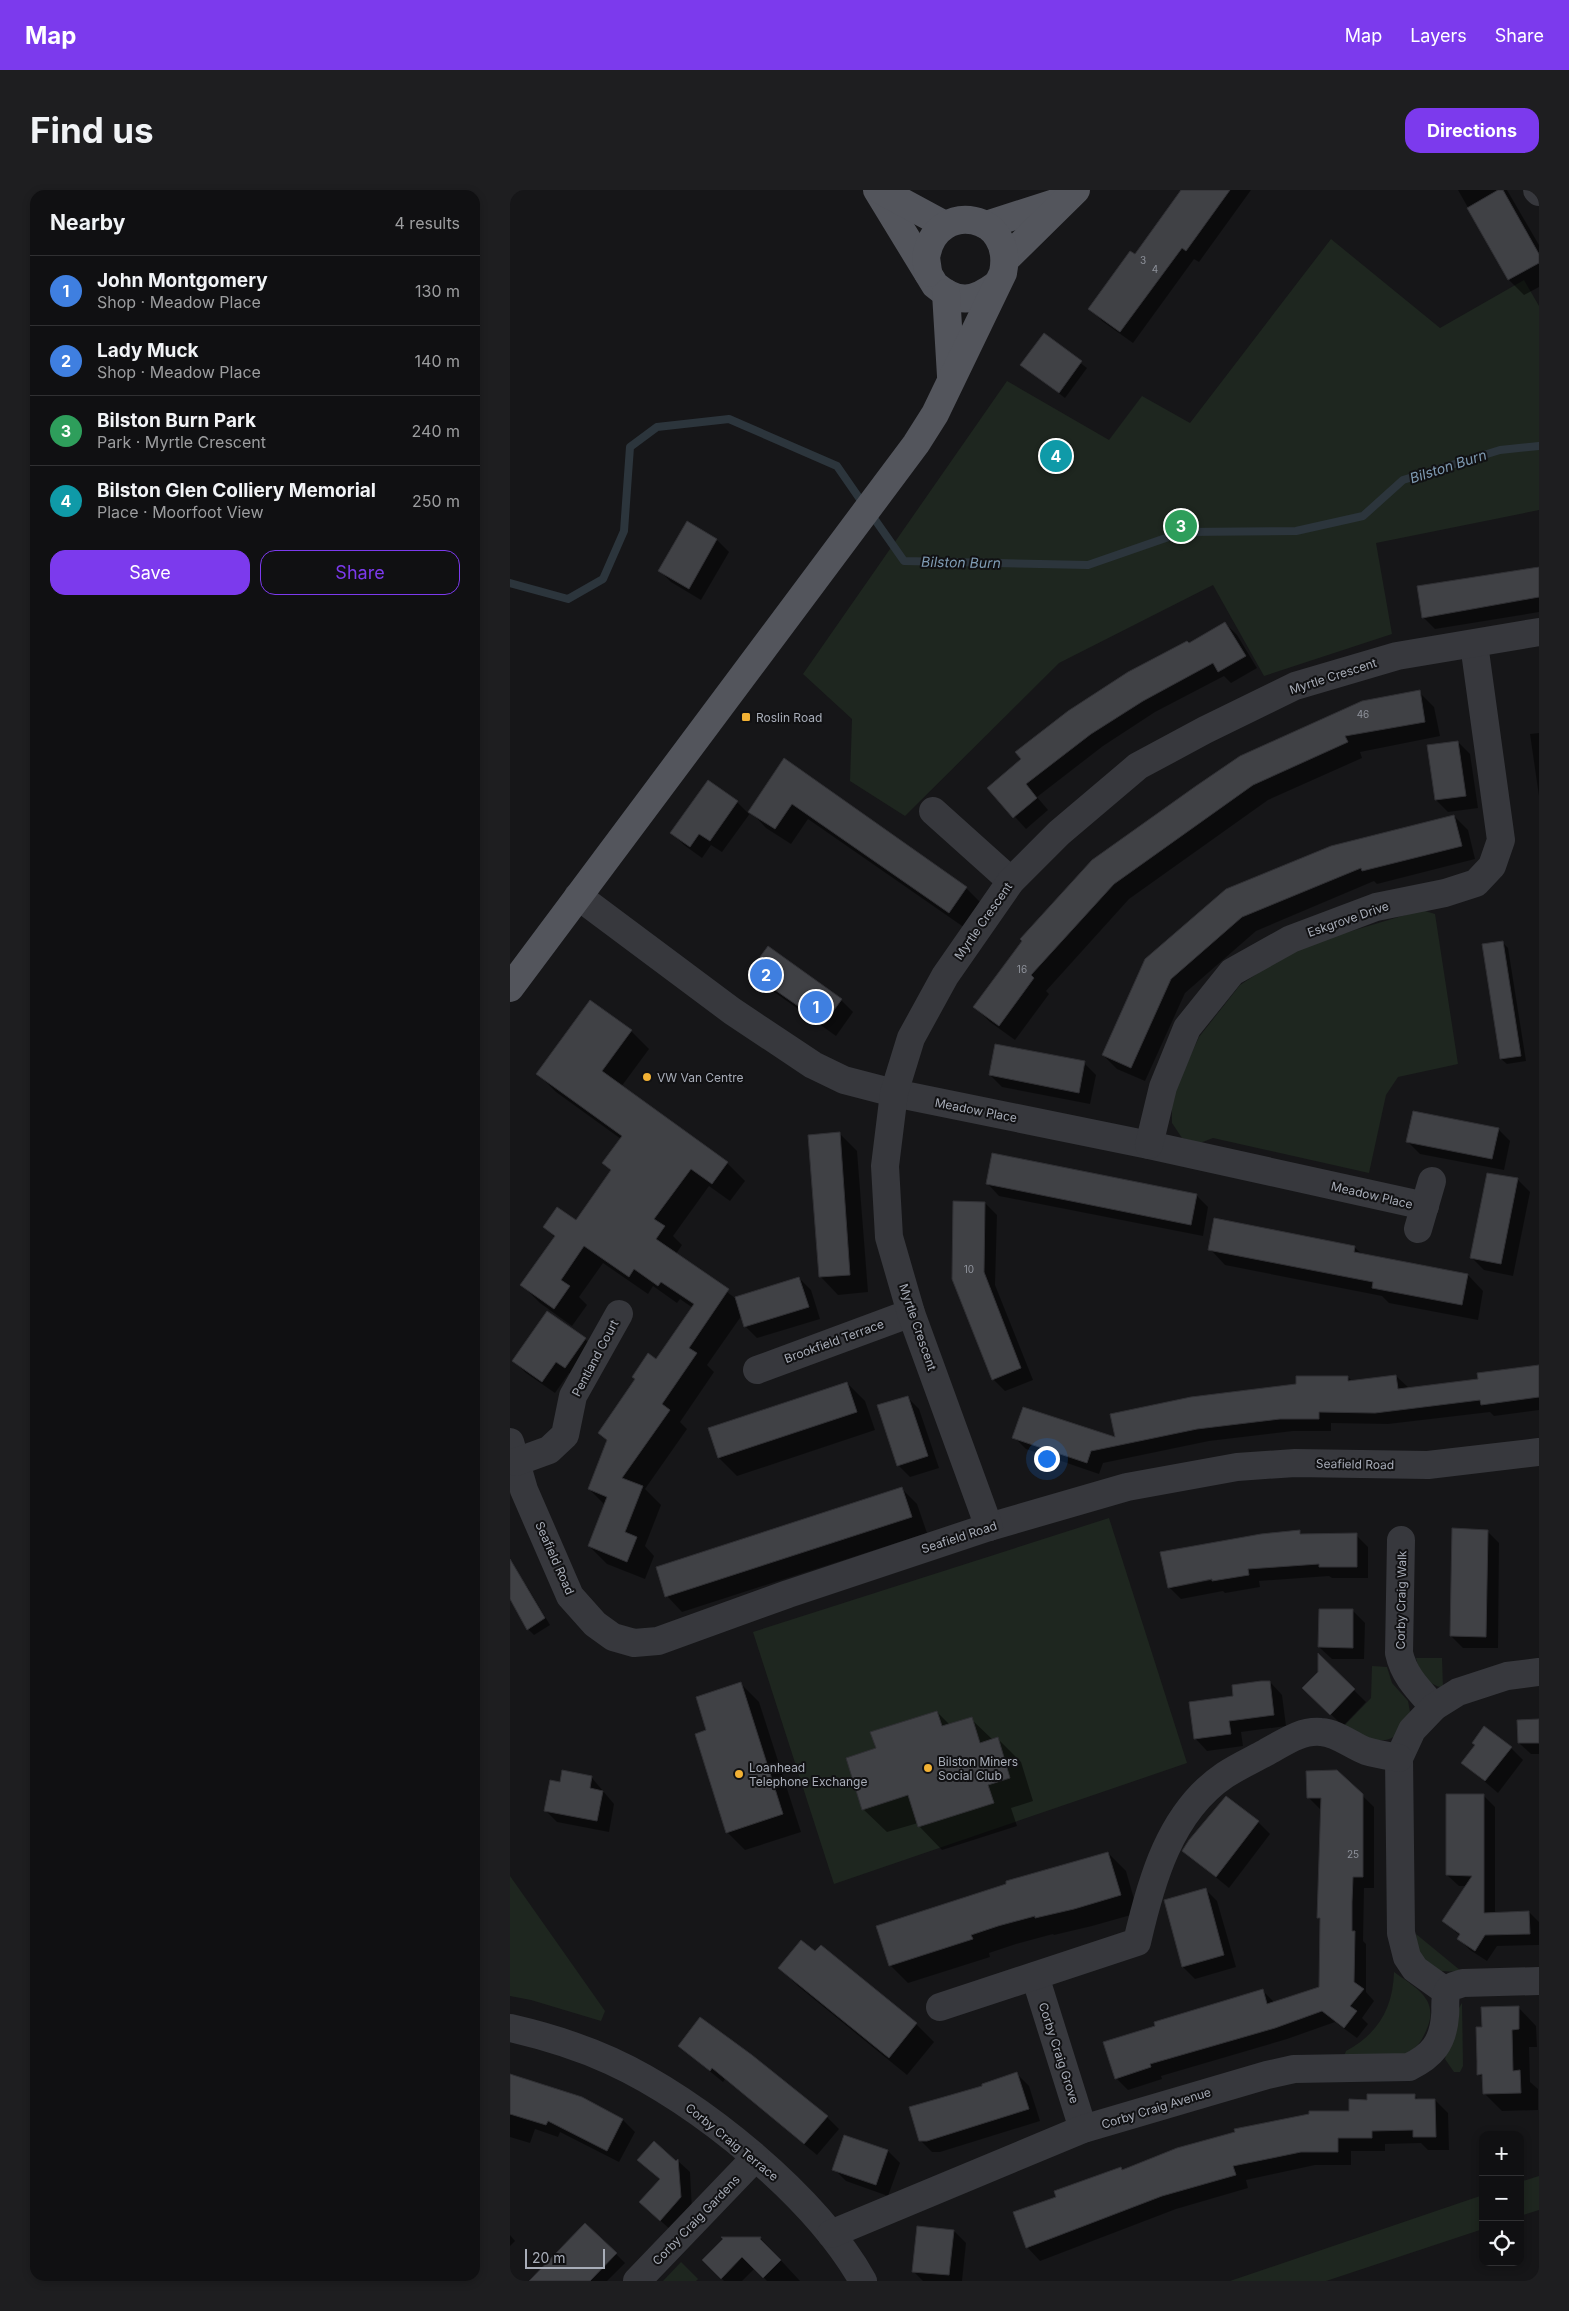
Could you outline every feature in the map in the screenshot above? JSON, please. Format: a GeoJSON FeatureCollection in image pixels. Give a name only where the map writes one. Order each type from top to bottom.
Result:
{"type":"FeatureCollection","features":[{"type":"Feature","properties":{"kind":"main road"},"geometry":{"type":"LineString","coordinates":[[879,190],[945,225]]}},
{"type":"Feature","properties":{"kind":"main road"},"geometry":{"type":"LineString","coordinates":[[879,190],[935,285],[946,293],[963,299],[981,296],[996,285]]}},
{"type":"Feature","properties":{"kind":"main road"},"geometry":{"type":"LineString","coordinates":[[986,225],[1071,195]]}},
{"type":"Feature","properties":{"kind":"main road"},"geometry":{"type":"LineString","coordinates":[[1006,259],[1071,195]]}},
{"type":"Feature","properties":{"kind":"main road"},"geometry":{"type":"LineString","coordinates":[[510,988],[916,444],[935,414],[1003,273],[1006,259],[996,233],[986,225],[972,220],[958,220],[945,225],[932,238],[926,255],[928,273]]}},
{"type":"Feature","properties":{"kind":"main road"},"geometry":{"type":"LineString","coordinates":[[946,293],[951,378]]}},
{"type":"Feature","properties":{"kind":"street","name":"Myrtle Crescent"},"geometry":{"type":"LineString","coordinates":[[989,1526],[911,1312],[889,1236],[885,1166],[894,1093],[911,1038],[945,976],[1011,881],[1059,832],[1138,766],[1204,730],[1295,686],[1396,656],[1539,632]]}},
{"type":"Feature","properties":{"kind":"street","name":"Eskgrove Drive"},"geometry":{"type":"LineString","coordinates":[[1149,1145],[1163,1087],[1187,1028],[1232,972],[1291,939],[1376,907],[1445,893],[1476,882],[1492,866],[1501,840],[1474,644]]}},
{"type":"Feature","properties":{"kind":"street"},"geometry":{"type":"LineString","coordinates":[[933,811],[1011,881]]}},
{"type":"Feature","properties":{"kind":"street","name":"Meadow Place"},"geometry":{"type":"LineString","coordinates":[[578,896],[732,1011],[813,1065],[844,1080],[894,1093],[1149,1145],[1425,1205]]}},
{"type":"Feature","properties":{"kind":"street","name":"Brookfield Terrace"},"geometry":{"type":"LineString","coordinates":[[758,1370],[911,1312]]}},
{"type":"Feature","properties":{"kind":"street","name":"Pentland Court"},"geometry":{"type":"LineString","coordinates":[[513,1452],[549,1450],[565,1435],[572,1396],[618,1314]]}},
{"type":"Feature","properties":{"kind":"street","name":"Seafield Road"},"geometry":{"type":"LineString","coordinates":[[513,1452],[524,1490],[570,1596],[595,1624],[613,1637],[634,1642],[658,1641],[788,1594],[989,1526],[1127,1487],[1237,1467],[1295,1463],[1428,1464],[1539,1452]]}},
{"type":"Feature","properties":{"kind":"street","name":"Corby Craig Walk"},"geometry":{"type":"LineString","coordinates":[[1401,1540],[1400,1653],[1402,1667],[1408,1678],[1434,1707]]}},
{"type":"Feature","properties":{"kind":"street"},"geometry":{"type":"LineString","coordinates":[[1539,1672],[1507,1676],[1458,1692],[1434,1707],[1412,1730],[1399,1758],[1401,1933],[1407,1957],[1415,1969],[1447,1992],[1453,1986],[1463,1983],[1539,1981]]}},
{"type":"Feature","properties":{"kind":"street"},"geometry":{"type":"LineString","coordinates":[[940,2006],[1137,1942],[1145,1908],[1162,1855],[1181,1820],[1201,1796],[1224,1776],[1303,1733],[1321,1732],[1367,1751],[1399,1758]]}},
{"type":"Feature","properties":{"kind":"street","name":"Corby Craig Grove"},"geometry":{"type":"LineString","coordinates":[[1035,1976],[1083,2130]]}},
{"type":"Feature","properties":{"kind":"street","name":"Corby Craig Avenue"},"geometry":{"type":"LineString","coordinates":[[831,2234],[1083,2130],[1267,2075],[1294,2069],[1409,2067],[1426,2059],[1438,2045],[1445,2022],[1447,1992]]}},
{"type":"Feature","properties":{"kind":"street","name":"Corby Craig Terrace"},"geometry":{"type":"LineString","coordinates":[[510,2028],[559,2040],[612,2061],[660,2087],[703,2116],[756,2158],[812,2209],[853,2263],[863,2281]]}},
{"type":"Feature","properties":{"kind":"street","name":"Corby Craig Gardens"},"geometry":{"type":"LineString","coordinates":[[637,2281],[756,2158]]}},
{"type":"Feature","properties":{"kind":"shaded area"},"geometry":{"type":"Polygon","coordinates":[[[1331,239],[1440,328],[1524,280],[1539,306],[1539,510],[1376,543],[1392,634],[1264,676],[1213,585],[1059,663],[905,816],[850,781],[852,719],[803,674],[1007,381],[1109,440],[1142,396],[1190,423],[1331,239]]]}},
{"type":"Feature","properties":{"kind":"shaded area"},"geometry":{"type":"Polygon","coordinates":[[[1422,910],[1435,914],[1458,1064],[1398,1077],[1386,1095],[1369,1173],[1213,1138],[1200,1143],[1182,1138],[1172,1123],[1172,1096],[1199,1037],[1240,985],[1298,947],[1422,910]]]}},
{"type":"Feature","properties":{"kind":"shaded area"},"geometry":{"type":"Polygon","coordinates":[[[1109,1518],[1187,1763],[834,1884],[753,1632],[1109,1518]]]}},
{"type":"Feature","properties":{"kind":"shaded area"},"geometry":{"type":"Polygon","coordinates":[[[1416,1658],[1442,1658],[1443,1688],[1428,1681],[1419,1668],[1416,1658]]]}},
{"type":"Feature","properties":{"kind":"shaded area"},"geometry":{"type":"Polygon","coordinates":[[[1372,1666],[1387,1667],[1392,1683],[1408,1701],[1410,1712],[1398,1733],[1392,1738],[1385,1740],[1370,1739],[1342,1728],[1371,1698],[1372,1666]]]}},
{"type":"Feature","properties":{"kind":"shaded area"},"geometry":{"type":"Polygon","coordinates":[[[510,1876],[605,2011],[601,2021],[531,2000],[510,1996],[510,1876]]]}},
{"type":"Feature","properties":{"kind":"shaded area"},"geometry":{"type":"Polygon","coordinates":[[[1416,1934],[1461,1971],[1441,1971],[1423,1962],[1417,1946],[1416,1934]]]}},
{"type":"Feature","properties":{"kind":"shaded area"},"geometry":{"type":"Polygon","coordinates":[[[1394,1972],[1419,1991],[1429,2005],[1429,2023],[1418,2045],[1406,2054],[1396,2056],[1344,2056],[1346,2051],[1367,2037],[1382,2019],[1391,1997],[1394,1972]]]}},
{"type":"Feature","properties":{"kind":"shaded area"},"geometry":{"type":"Polygon","coordinates":[[[1462,2003],[1463,2066],[1460,2072],[1454,2072],[1445,2059],[1456,2013],[1462,2003]]]}},
{"type":"Feature","properties":{"kind":"shaded area"},"geometry":{"type":"Polygon","coordinates":[[[1539,2176],[1539,2210],[1524,2215],[1524,2181],[1539,2176]]]}},
{"type":"Feature","properties":{"kind":"shaded area"},"geometry":{"type":"Polygon","coordinates":[[[1479,2196],[1479,2230],[1326,2281],[1230,2281],[1479,2196]]]}},
{"type":"Feature","properties":{"kind":"shaded area"},"geometry":{"type":"Polygon","coordinates":[[[681,2262],[698,2279],[696,2281],[663,2281],[681,2262]]]}},
{"type":"Feature","properties":{"kind":"building"},"geometry":{"type":"Polygon","coordinates":[[[1181,190],[1230,190],[1186,251],[1182,248],[1120,332],[1088,309],[1130,251],[1135,254],[1181,190]]]}},
{"type":"Feature","properties":{"kind":"building"},"geometry":{"type":"Polygon","coordinates":[[[1498,190],[1503,190],[1539,254],[1539,263],[1508,280],[1467,208],[1498,190]]]}},
{"type":"Feature","properties":{"kind":"building"},"geometry":{"type":"Polygon","coordinates":[[[1044,333],[1082,361],[1059,393],[1020,365],[1044,333]]]}},
{"type":"Feature","properties":{"kind":"building"},"geometry":{"type":"Polygon","coordinates":[[[687,521],[717,539],[689,589],[658,571],[687,521]]]}},
{"type":"Feature","properties":{"kind":"building"},"geometry":{"type":"Polygon","coordinates":[[[1539,567],[1539,597],[1422,618],[1417,586],[1539,567]]]}},
{"type":"Feature","properties":{"kind":"building"},"geometry":{"type":"Polygon","coordinates":[[[1225,622],[1246,656],[1218,672],[1213,663],[1143,701],[1091,734],[1026,784],[1037,798],[1013,818],[987,788],[1021,759],[1015,752],[1068,711],[1128,672],[1187,641],[1189,643],[1225,622]]]}},
{"type":"Feature","properties":{"kind":"building"},"geometry":{"type":"Polygon","coordinates":[[[1420,690],[1425,722],[1345,736],[1348,742],[1253,785],[1114,884],[1031,975],[1034,978],[999,1026],[973,1007],[1022,941],[1020,939],[1092,860],[1196,786],[1240,756],[1362,701],[1420,690]]]}},
{"type":"Feature","properties":{"kind":"building"},"geometry":{"type":"Polygon","coordinates":[[[1458,741],[1466,796],[1435,800],[1427,745],[1458,741]]]}},
{"type":"Feature","properties":{"kind":"building"},"geometry":{"type":"Polygon","coordinates":[[[784,758],[967,887],[949,913],[792,804],[775,829],[748,812],[784,758]]]}},
{"type":"Feature","properties":{"kind":"building"},"geometry":{"type":"Polygon","coordinates":[[[708,780],[738,801],[710,841],[699,834],[690,847],[670,833],[708,780]]]}},
{"type":"Feature","properties":{"kind":"building"},"geometry":{"type":"Polygon","coordinates":[[[1454,815],[1462,846],[1362,871],[1361,868],[1242,917],[1171,979],[1131,1068],[1102,1055],[1145,959],[1226,889],[1331,846],[1454,815]]]}},
{"type":"Feature","properties":{"kind":"building"},"geometry":{"type":"Polygon","coordinates":[[[1503,941],[1521,1056],[1500,1059],[1482,944],[1503,941]]]}},
{"type":"Feature","properties":{"kind":"building"},"geometry":{"type":"Polygon","coordinates":[[[768,946],[842,999],[824,1024],[749,972],[768,946]]]}},
{"type":"Feature","properties":{"kind":"building"},"geometry":{"type":"Polygon","coordinates":[[[590,1000],[632,1030],[602,1071],[728,1162],[712,1184],[691,1169],[654,1219],[665,1226],[656,1239],[729,1289],[689,1348],[697,1353],[662,1404],[670,1410],[622,1478],[643,1486],[625,1532],[637,1537],[627,1562],[588,1546],[607,1497],[588,1489],[607,1440],[598,1433],[635,1379],[632,1377],[648,1353],[656,1359],[694,1304],[661,1282],[658,1286],[634,1269],[629,1277],[584,1246],[561,1280],[570,1286],[554,1309],[520,1285],[555,1236],[543,1227],[557,1207],[576,1220],[611,1170],[602,1163],[622,1136],[536,1074],[590,1000]]]}},
{"type":"Feature","properties":{"kind":"building"},"geometry":{"type":"Polygon","coordinates":[[[995,1044],[1085,1061],[1079,1093],[989,1075],[995,1044]]]}},
{"type":"Feature","properties":{"kind":"building"},"geometry":{"type":"Polygon","coordinates":[[[1413,1111],[1499,1128],[1492,1159],[1406,1142],[1413,1111]]]}},
{"type":"Feature","properties":{"kind":"building"},"geometry":{"type":"Polygon","coordinates":[[[840,1132],[850,1275],[819,1277],[808,1135],[840,1132]]]}},
{"type":"Feature","properties":{"kind":"building"},"geometry":{"type":"Polygon","coordinates":[[[992,1153],[1197,1194],[1191,1225],[986,1184],[992,1153]]]}},
{"type":"Feature","properties":{"kind":"building"},"geometry":{"type":"Polygon","coordinates":[[[1487,1173],[1518,1178],[1501,1264],[1470,1258],[1487,1173]]]}},
{"type":"Feature","properties":{"kind":"building"},"geometry":{"type":"Polygon","coordinates":[[[953,1201],[985,1202],[984,1272],[1021,1368],[992,1380],[952,1279],[953,1201]]]}},
{"type":"Feature","properties":{"kind":"building"},"geometry":{"type":"Polygon","coordinates":[[[1214,1218],[1355,1246],[1354,1252],[1468,1274],[1462,1305],[1372,1288],[1373,1282],[1208,1250],[1214,1218]]]}},
{"type":"Feature","properties":{"kind":"building"},"geometry":{"type":"Polygon","coordinates":[[[799,1277],[809,1307],[744,1327],[735,1297],[799,1277]]]}},
{"type":"Feature","properties":{"kind":"building"},"geometry":{"type":"Polygon","coordinates":[[[547,1311],[586,1338],[565,1368],[556,1362],[542,1382],[512,1361],[547,1311]]]}},
{"type":"Feature","properties":{"kind":"building"},"geometry":{"type":"Polygon","coordinates":[[[1539,1365],[1539,1397],[1481,1405],[1480,1400],[1375,1413],[1319,1412],[1319,1419],[1280,1419],[1197,1429],[1091,1451],[1087,1463],[1012,1438],[1023,1407],[1115,1437],[1110,1414],[1191,1397],[1296,1384],[1296,1376],[1348,1376],[1348,1381],[1396,1375],[1398,1389],[1478,1379],[1477,1373],[1539,1365]]]}},
{"type":"Feature","properties":{"kind":"building"},"geometry":{"type":"Polygon","coordinates":[[[847,1382],[857,1412],[718,1458],[708,1428],[847,1382]]]}},
{"type":"Feature","properties":{"kind":"building"},"geometry":{"type":"Polygon","coordinates":[[[908,1396],[928,1456],[897,1466],[877,1405],[908,1396]]]}},
{"type":"Feature","properties":{"kind":"building"},"geometry":{"type":"Polygon","coordinates":[[[902,1487],[912,1517],[665,1597],[656,1567],[902,1487]]]}},
{"type":"Feature","properties":{"kind":"building"},"geometry":{"type":"Polygon","coordinates":[[[1452,1528],[1488,1530],[1486,1637],[1450,1636],[1452,1528]]]}},
{"type":"Feature","properties":{"kind":"building"},"geometry":{"type":"Polygon","coordinates":[[[1300,1530],[1300,1534],[1357,1533],[1357,1567],[1319,1567],[1319,1564],[1248,1569],[1249,1575],[1212,1581],[1212,1579],[1168,1588],[1160,1552],[1261,1534],[1300,1530]]]}},
{"type":"Feature","properties":{"kind":"building"},"geometry":{"type":"Polygon","coordinates":[[[510,1559],[545,1618],[527,1630],[510,1599],[510,1559]]]}},
{"type":"Feature","properties":{"kind":"building"},"geometry":{"type":"Polygon","coordinates":[[[1319,1609],[1353,1609],[1353,1648],[1318,1647],[1319,1609]]]}},
{"type":"Feature","properties":{"kind":"building"},"geometry":{"type":"Polygon","coordinates":[[[1318,1653],[1355,1689],[1330,1715],[1302,1688],[1318,1672],[1318,1653]]]}},
{"type":"Feature","properties":{"kind":"building"},"geometry":{"type":"Polygon","coordinates":[[[1270,1681],[1274,1715],[1229,1721],[1231,1734],[1194,1739],[1189,1702],[1233,1696],[1232,1685],[1270,1681]]]}},
{"type":"Feature","properties":{"kind":"building","name":"Loanhead Telephone Exchange"},"geometry":{"type":"Polygon","coordinates":[[[741,1682],[783,1814],[726,1833],[695,1734],[706,1730],[696,1697],[741,1682]]]}},
{"type":"Feature","properties":{"kind":"building","name":"Bilston Miners Social Club"},"geometry":{"type":"Polygon","coordinates":[[[937,1711],[942,1726],[972,1717],[980,1743],[998,1737],[1010,1778],[988,1785],[994,1803],[918,1827],[908,1795],[862,1810],[846,1758],[876,1748],[870,1732],[937,1711]]]}},
{"type":"Feature","properties":{"kind":"building"},"geometry":{"type":"Polygon","coordinates":[[[1539,1719],[1539,1743],[1518,1743],[1517,1720],[1539,1719]]]}},
{"type":"Feature","properties":{"kind":"building"},"geometry":{"type":"Polygon","coordinates":[[[1484,1726],[1512,1747],[1485,1781],[1461,1763],[1475,1745],[1472,1743],[1484,1726]]]}},
{"type":"Feature","properties":{"kind":"building"},"geometry":{"type":"Polygon","coordinates":[[[562,1770],[592,1776],[590,1788],[603,1791],[597,1821],[544,1811],[550,1780],[560,1782],[562,1770]]]}},
{"type":"Feature","properties":{"kind":"building"},"geometry":{"type":"Polygon","coordinates":[[[1337,1770],[1363,1794],[1363,1877],[1353,1877],[1352,1902],[1352,1931],[1355,1931],[1354,1982],[1364,1989],[1350,2006],[1357,2011],[1344,2028],[1322,2011],[1275,2028],[1150,2064],[1151,2067],[1115,2079],[1103,2042],[1155,2026],[1154,2022],[1263,1989],[1267,2004],[1319,1987],[1320,1918],[1317,1918],[1321,1798],[1307,1798],[1306,1771],[1337,1770]]]}},
{"type":"Feature","properties":{"kind":"building"},"geometry":{"type":"Polygon","coordinates":[[[1446,1794],[1484,1794],[1484,1913],[1529,1911],[1530,1934],[1485,1935],[1475,1951],[1457,1939],[1460,1934],[1442,1921],[1472,1876],[1446,1875],[1446,1794]]]}},
{"type":"Feature","properties":{"kind":"building"},"geometry":{"type":"Polygon","coordinates":[[[1226,1796],[1259,1821],[1216,1877],[1182,1851],[1226,1796]]]}},
{"type":"Feature","properties":{"kind":"building"},"geometry":{"type":"Polygon","coordinates":[[[1108,1852],[1121,1895],[1074,1909],[1035,1918],[1035,1916],[998,1926],[971,1935],[973,1939],[889,1966],[876,1926],[1006,1884],[1006,1881],[1108,1852]]]}},
{"type":"Feature","properties":{"kind":"building"},"geometry":{"type":"Polygon","coordinates":[[[1206,1888],[1224,1955],[1182,1967],[1164,1900],[1206,1888]]]}},
{"type":"Feature","properties":{"kind":"building"},"geometry":{"type":"Polygon","coordinates":[[[801,1940],[815,1951],[821,1945],[917,2023],[889,2058],[778,1968],[801,1940]]]}},
{"type":"Feature","properties":{"kind":"building"},"geometry":{"type":"Polygon","coordinates":[[[1519,2006],[1519,2029],[1512,2030],[1513,2071],[1520,2070],[1521,2093],[1483,2094],[1482,2074],[1477,2075],[1476,2027],[1482,2027],[1481,2007],[1519,2006]]]}},
{"type":"Feature","properties":{"kind":"building"},"geometry":{"type":"Polygon","coordinates":[[[700,2017],[752,2055],[828,2116],[804,2144],[712,2068],[710,2071],[678,2046],[700,2017]]]}},
{"type":"Feature","properties":{"kind":"building"},"geometry":{"type":"Polygon","coordinates":[[[1017,2072],[1029,2109],[927,2141],[919,2141],[909,2107],[982,2086],[982,2084],[1017,2072]]]}},
{"type":"Feature","properties":{"kind":"building"},"geometry":{"type":"Polygon","coordinates":[[[510,2074],[582,2097],[623,2119],[607,2151],[548,2121],[546,2125],[510,2114],[510,2074]]]}},
{"type":"Feature","properties":{"kind":"building"},"geometry":{"type":"Polygon","coordinates":[[[1367,2094],[1415,2094],[1415,2099],[1435,2099],[1436,2137],[1413,2137],[1413,2130],[1372,2131],[1372,2138],[1338,2138],[1338,2152],[1301,2152],[1233,2166],[1236,2175],[1162,2196],[1026,2248],[1013,2212],[1056,2197],[1054,2191],[1121,2167],[1122,2170],[1177,2148],[1235,2132],[1234,2129],[1309,2114],[1309,2111],[1349,2111],[1349,2099],[1367,2100],[1367,2094]]]}},
{"type":"Feature","properties":{"kind":"building"},"geometry":{"type":"Polygon","coordinates":[[[844,2135],[888,2150],[876,2185],[832,2170],[844,2135]]]}},
{"type":"Feature","properties":{"kind":"building"},"geometry":{"type":"Polygon","coordinates":[[[654,2141],[676,2161],[678,2159],[681,2197],[660,2221],[639,2202],[660,2179],[637,2160],[654,2141]]]}},
{"type":"Feature","properties":{"kind":"building"},"geometry":{"type":"Polygon","coordinates":[[[585,2223],[617,2253],[590,2281],[529,2281],[585,2223]]]}},
{"type":"Feature","properties":{"kind":"building"},"geometry":{"type":"Polygon","coordinates":[[[917,2226],[954,2230],[949,2275],[912,2272],[917,2226]]]}},
{"type":"Feature","properties":{"kind":"building"},"geometry":{"type":"Polygon","coordinates":[[[721,2237],[761,2237],[760,2239],[781,2260],[763,2278],[742,2257],[721,2279],[702,2260],[723,2239],[721,2237]]]}},
{"type":"Feature","properties":{"kind":"waterway","name":"Bilston Burn"},"geometry":{"type":"LineString","coordinates":[[510,583],[568,599],[603,579],[624,531],[630,447],[657,427],[729,419],[837,466],[864,505]]}},
{"type":"Feature","properties":{"kind":"waterway","name":"Bilston Burn"},"geometry":{"type":"LineString","coordinates":[[871,514],[904,561],[1088,565],[1183,532],[1296,531],[1363,516],[1403,480],[1500,450],[1539,446]]}},
{"type":"Feature","properties":{"kind":"place","name":"Bilston Glen Colliery Memorial"},"geometry":{"type":"Point","coordinates":[1056,456]}},
{"type":"Feature","properties":{"kind":"place","name":"Bilston Burn Park"},"geometry":{"type":"Point","coordinates":[1181,526]}},
{"type":"Feature","properties":{"kind":"place","name":"Roslin Road"},"geometry":{"type":"Point","coordinates":[746,717]}},
{"type":"Feature","properties":{"kind":"place","name":"Lady Muck"},"geometry":{"type":"Point","coordinates":[766,975]}},
{"type":"Feature","properties":{"kind":"place","name":"John Montgomery"},"geometry":{"type":"Point","coordinates":[816,1007]}},
{"type":"Feature","properties":{"kind":"place","name":"VW Van Centre"},"geometry":{"type":"Point","coordinates":[647,1077]}},
{"type":"Feature","properties":{"kind":"place","name":"Bilston Miners Social Club"},"geometry":{"type":"Point","coordinates":[928,1768]}},
{"type":"Feature","properties":{"kind":"place","name":"Loanhead Telephone Exchange"},"geometry":{"type":"Point","coordinates":[739,1774]}}]}
